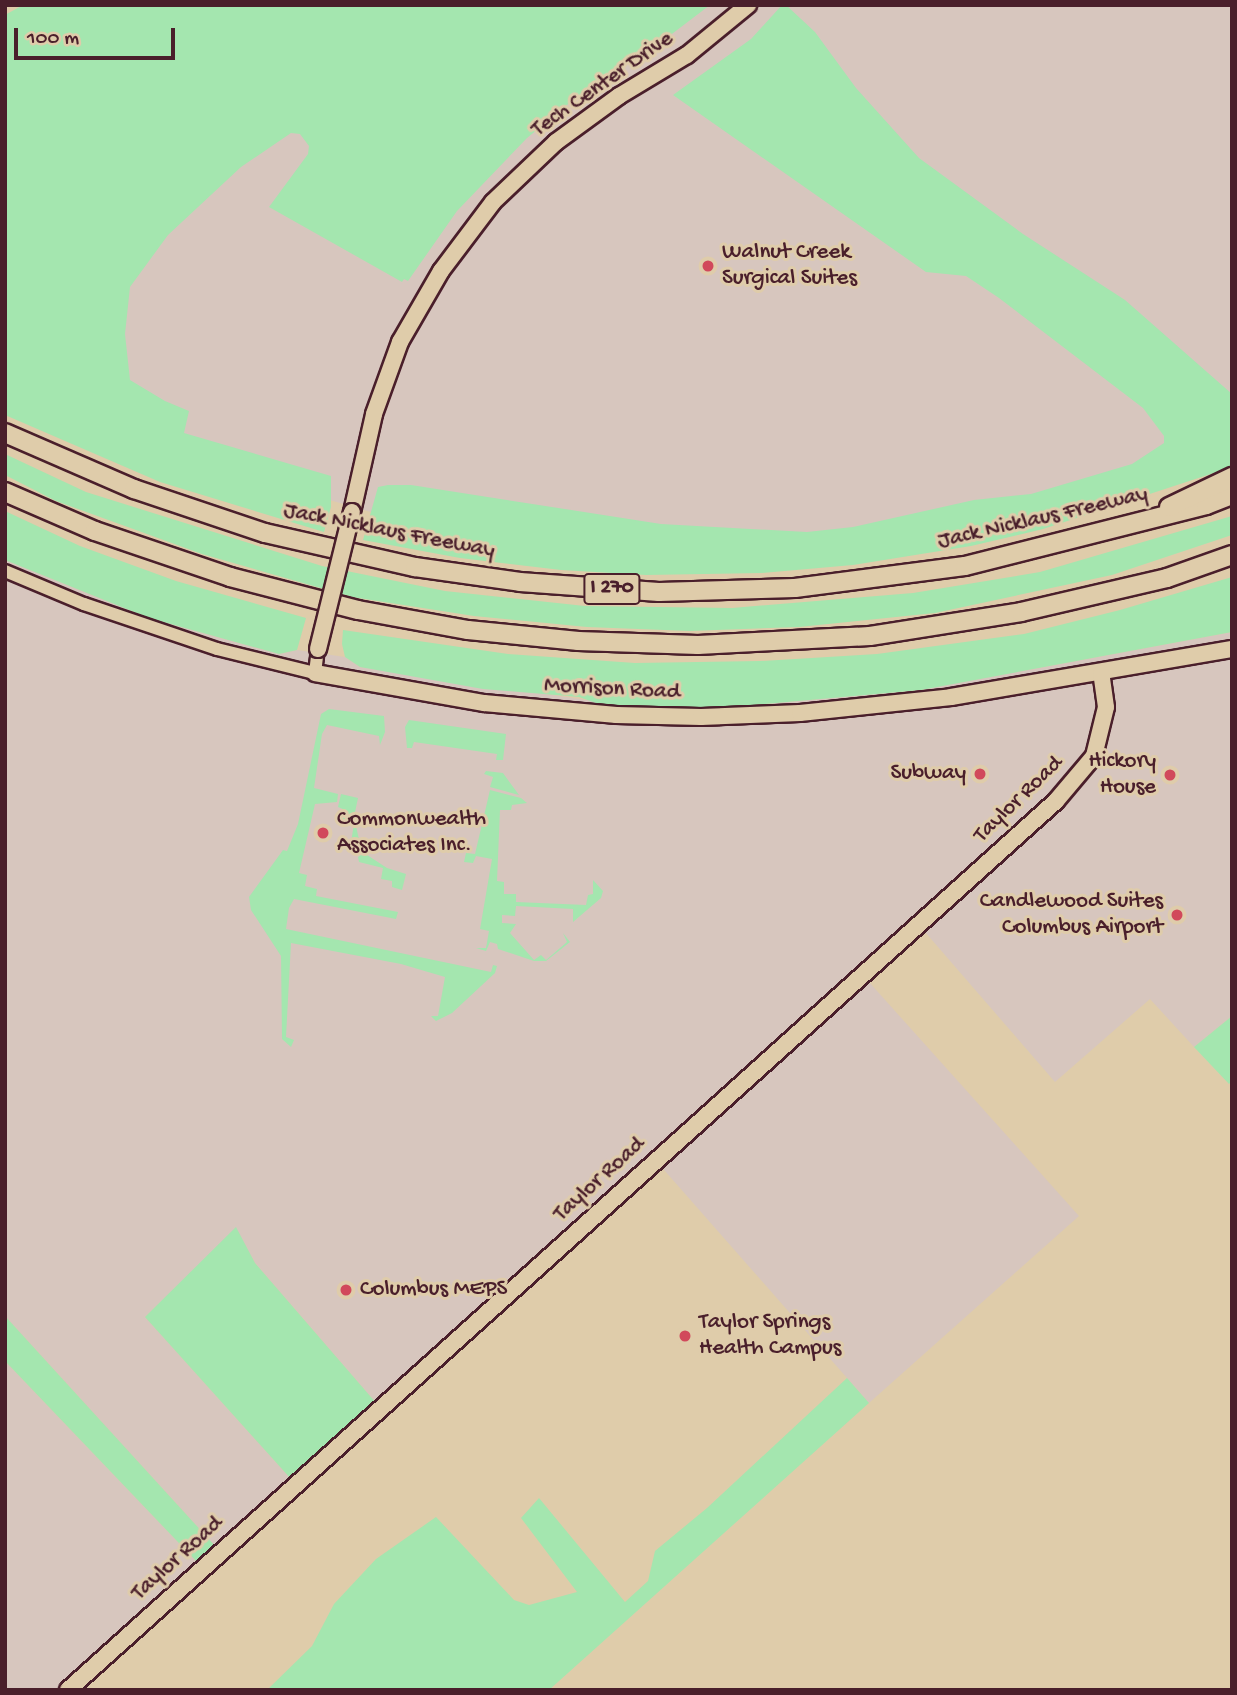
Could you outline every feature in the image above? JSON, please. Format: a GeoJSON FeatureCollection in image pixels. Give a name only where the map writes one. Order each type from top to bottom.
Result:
{"type":"FeatureCollection","features":[{"type":"Feature","properties":{"kind":"highway","name":"Jack Nicklaus Freeway"},"geometry":{"type":"LineString","coordinates":[[5,433],[134,489],[265,533],[415,567],[520,582],[659,592],[795,588],[965,566],[1139,522],[1232,495]]}},
{"type":"Feature","properties":{"kind":"highway"},"geometry":{"type":"LineString","coordinates":[[1139,522],[1232,477]]}},
{"type":"Feature","properties":{"kind":"highway"},"geometry":{"type":"LineString","coordinates":[[5,492],[94,531],[230,577],[358,610],[468,630],[578,641],[698,645],[870,636],[1021,612],[1232,564]]}},
{"type":"Feature","properties":{"kind":"highway"},"geometry":{"type":"LineString","coordinates":[[1167,578],[1232,555]]}},
{"type":"Feature","properties":{"kind":"main road","name":"Tech Center Drive"},"geometry":{"type":"LineString","coordinates":[[318,649],[374,414],[400,342],[440,271],[493,202],[556,142],[620,96],[687,55],[748,5]]}},
{"type":"Feature","properties":{"kind":"main road","name":"Morrison Road"},"geometry":{"type":"LineString","coordinates":[[315,673],[484,704],[616,715],[701,717],[877,706],[1101,673],[1232,649]]}},
{"type":"Feature","properties":{"kind":"main road","name":"Taylor Road"},"geometry":{"type":"LineString","coordinates":[[68,1690],[1056,801],[1094,756],[1106,707],[1101,673]]}},
{"type":"Feature","properties":{"kind":"street","name":"Morrison Road"},"geometry":{"type":"LineString","coordinates":[[5,571],[164,632],[315,673]]}},
{"type":"Feature","properties":{"kind":"street","name":"Tech Center Drive"},"geometry":{"type":"LineString","coordinates":[[315,673],[318,649]]}},
{"type":"Feature","properties":{"kind":"shaded area"},"geometry":{"type":"Polygon","coordinates":[[[396,5],[1232,5],[1232,430],[1113,484],[886,542],[429,529],[196,461],[5,344],[396,5]]]}},
{"type":"Feature","properties":{"kind":"shaded area"},"geometry":{"type":"Polygon","coordinates":[[[5,560],[149,618],[279,654],[297,650],[345,657],[360,667],[641,708],[732,707],[920,690],[1232,632],[1232,1016],[1194,1047],[1150,999],[1055,1082],[925,932],[869,982],[1079,1216],[869,1403],[650,1154],[377,1404],[255,1263],[236,1228],[145,1317],[291,1479],[216,1547],[5,1316],[5,560]]]}},
{"type":"Feature","properties":{"kind":"shaded area"},"geometry":{"type":"Polygon","coordinates":[[[5,1361],[198,1563],[74,1690],[5,1690],[5,1361]]]}},
{"type":"Feature","properties":{"kind":"green space"},"geometry":{"type":"Polygon","coordinates":[[[23,5],[710,5],[660,43],[573,100],[527,138],[457,211],[408,281],[404,279],[402,282],[269,207],[308,154],[309,146],[300,134],[291,133],[241,167],[168,235],[130,287],[125,334],[130,380],[165,401],[189,411],[184,433],[331,476],[331,507],[324,532],[160,482],[5,415],[5,15],[23,5]]]}},
{"type":"Feature","properties":{"kind":"green space"},"geometry":{"type":"Polygon","coordinates":[[[782,5],[786,5],[815,32],[856,88],[919,158],[1023,234],[1125,300],[1232,394],[1232,467],[1043,529],[971,546],[853,565],[762,573],[646,575],[561,570],[460,558],[363,540],[378,487],[388,485],[411,485],[661,524],[807,532],[853,527],[974,500],[1031,494],[1132,464],[1164,443],[1164,436],[1143,408],[999,298],[966,276],[926,272],[673,95],[751,39],[782,5]]]}},
{"type":"Feature","properties":{"kind":"green space"},"geometry":{"type":"Polygon","coordinates":[[[5,454],[86,492],[322,566],[445,591],[585,606],[732,608],[913,593],[1040,572],[1232,516],[1232,535],[1112,575],[935,613],[799,627],[690,631],[587,627],[474,616],[352,597],[202,554],[56,501],[5,475],[5,454]]]}},
{"type":"Feature","properties":{"kind":"green space"},"geometry":{"type":"Polygon","coordinates":[[[5,511],[80,546],[176,581],[306,618],[297,650],[279,654],[149,618],[5,560],[5,511]]]}},
{"type":"Feature","properties":{"kind":"green space"},"geometry":{"type":"Polygon","coordinates":[[[1232,577],[1232,632],[921,690],[732,707],[641,708],[599,704],[579,697],[483,689],[360,667],[345,657],[342,644],[343,630],[508,654],[635,663],[760,661],[877,654],[1024,634],[1120,610],[1232,577]]]}},
{"type":"Feature","properties":{"kind":"green space"},"geometry":{"type":"Polygon","coordinates":[[[329,709],[384,716],[385,732],[380,745],[379,736],[327,725],[322,734],[314,788],[338,794],[337,802],[315,804],[299,873],[307,875],[305,886],[317,889],[316,896],[398,912],[396,919],[294,899],[289,908],[286,929],[491,972],[493,965],[497,966],[495,973],[452,1013],[436,1021],[431,1016],[438,1016],[445,977],[401,964],[291,943],[286,1037],[294,1040],[291,1047],[282,1039],[281,956],[251,910],[249,897],[283,850],[287,851],[298,824],[321,714],[329,709]]]}},
{"type":"Feature","properties":{"kind":"green space"},"geometry":{"type":"Polygon","coordinates":[[[409,720],[506,734],[503,760],[496,760],[497,754],[414,742],[412,748],[407,748],[405,727],[409,720]]]}},
{"type":"Feature","properties":{"kind":"green space"},"geometry":{"type":"Polygon","coordinates":[[[486,771],[503,773],[519,795],[490,787],[493,777],[484,774],[486,771]]]}},
{"type":"Feature","properties":{"kind":"green space"},"geometry":{"type":"Polygon","coordinates":[[[490,790],[521,798],[527,803],[512,805],[511,810],[500,810],[497,881],[504,882],[504,894],[516,894],[516,902],[586,905],[588,895],[593,894],[593,880],[603,891],[601,898],[573,922],[573,909],[516,906],[515,916],[502,915],[502,923],[516,924],[510,933],[534,960],[541,955],[546,960],[567,942],[563,933],[570,942],[546,961],[534,961],[498,949],[497,944],[490,942],[486,951],[476,948],[486,948],[489,931],[480,929],[492,859],[476,856],[473,863],[464,862],[466,853],[475,854],[490,790]]]}},
{"type":"Feature","properties":{"kind":"green space"},"geometry":{"type":"Polygon","coordinates":[[[341,794],[358,798],[354,817],[360,844],[351,842],[354,824],[342,821],[345,810],[338,807],[341,794]]]}},
{"type":"Feature","properties":{"kind":"green space"},"geometry":{"type":"Polygon","coordinates":[[[364,853],[387,868],[406,874],[402,890],[392,887],[392,881],[381,879],[383,868],[359,862],[358,857],[364,853]]]}},
{"type":"Feature","properties":{"kind":"green space"},"geometry":{"type":"Polygon","coordinates":[[[1232,1016],[1232,1081],[1229,1084],[1194,1047],[1232,1016]]]}},
{"type":"Feature","properties":{"kind":"green space"},"geometry":{"type":"Polygon","coordinates":[[[236,1227],[255,1263],[377,1404],[291,1479],[145,1317],[236,1227]]]}},
{"type":"Feature","properties":{"kind":"green space"},"geometry":{"type":"Polygon","coordinates":[[[5,1316],[216,1547],[198,1563],[5,1361],[5,1316]]]}},
{"type":"Feature","properties":{"kind":"green space"},"geometry":{"type":"Polygon","coordinates":[[[847,1378],[869,1403],[549,1690],[267,1690],[312,1646],[334,1604],[376,1559],[436,1517],[514,1600],[529,1605],[577,1592],[521,1518],[539,1498],[625,1602],[648,1581],[655,1551],[707,1508],[847,1378]]]}},
{"type":"Feature","properties":{"kind":"place","name":"Walnut Creek Surgical Suites"},"geometry":{"type":"Point","coordinates":[708,266]}},
{"type":"Feature","properties":{"kind":"place","name":"Subway"},"geometry":{"type":"Point","coordinates":[980,774]}},
{"type":"Feature","properties":{"kind":"place","name":"Hickory House"},"geometry":{"type":"Point","coordinates":[1170,775]}},
{"type":"Feature","properties":{"kind":"place","name":"Commonwealth Associates Inc."},"geometry":{"type":"Point","coordinates":[323,833]}},
{"type":"Feature","properties":{"kind":"place","name":"Candlewood Suites Columbus Airport"},"geometry":{"type":"Point","coordinates":[1177,915]}},
{"type":"Feature","properties":{"kind":"place","name":"Columbus MEPS"},"geometry":{"type":"Point","coordinates":[346,1290]}},
{"type":"Feature","properties":{"kind":"place","name":"Taylor Springs Health Campus"},"geometry":{"type":"Point","coordinates":[685,1336]}}]}
